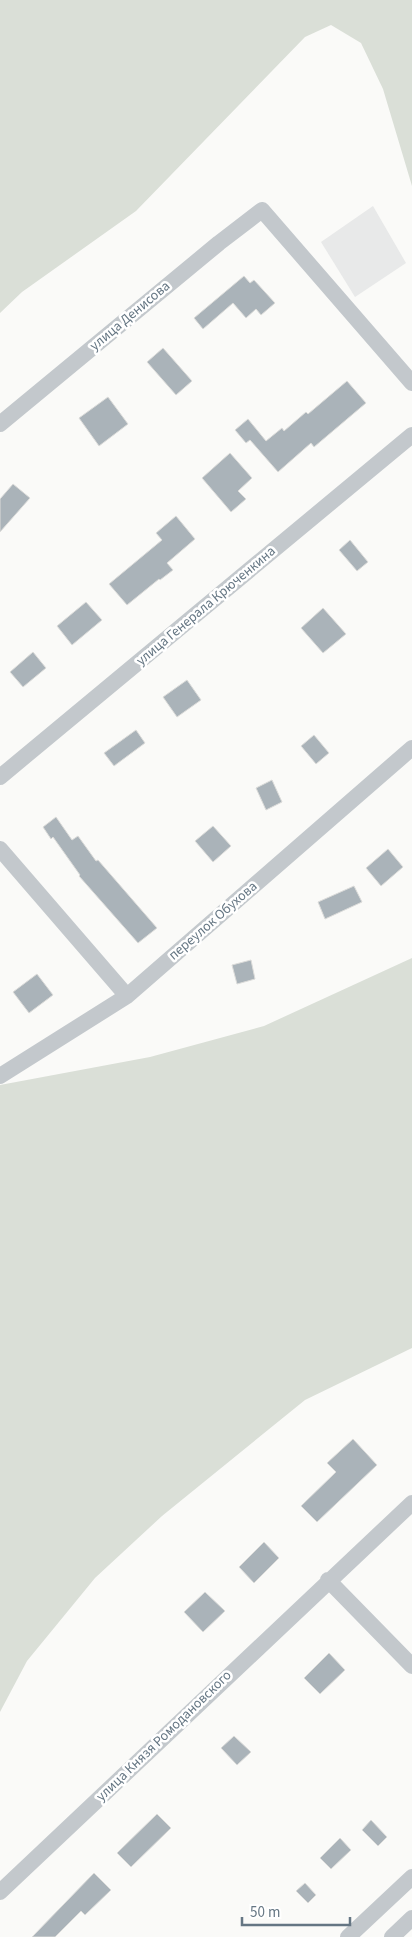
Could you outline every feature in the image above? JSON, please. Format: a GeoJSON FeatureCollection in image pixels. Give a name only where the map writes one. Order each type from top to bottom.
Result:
{"type":"FeatureCollection","features":[{"type":"Feature","properties":{"kind":"street","name":"улица Денисова"},"geometry":{"type":"LineString","coordinates":[[0,424],[211,249],[262,210],[412,383]]}},
{"type":"Feature","properties":{"kind":"street","name":"улица Генерала Крюченкина"},"geometry":{"type":"LineString","coordinates":[[0,777],[412,435]]}},
{"type":"Feature","properties":{"kind":"street","name":"переулок Обухова"},"geometry":{"type":"LineString","coordinates":[[0,1076],[127,996],[412,748]]}},
{"type":"Feature","properties":{"kind":"street"},"geometry":{"type":"LineString","coordinates":[[0,849],[127,996]]}},
{"type":"Feature","properties":{"kind":"street","name":"улица Князя Ромодановского"},"geometry":{"type":"LineString","coordinates":[[0,1892],[328,1580],[412,1503]]}},
{"type":"Feature","properties":{"kind":"street"},"geometry":{"type":"LineString","coordinates":[[328,1580],[412,1666]]}},
{"type":"Feature","properties":{"kind":"street"},"geometry":{"type":"LineString","coordinates":[[348,1937],[412,1877]]}},
{"type":"Feature","properties":{"kind":"street"},"geometry":{"type":"LineString","coordinates":[[392,1937],[412,1918]]}},
{"type":"Feature","properties":{"kind":"shaded area"},"geometry":{"type":"Polygon","coordinates":[[[0,0],[412,0],[412,186],[383,89],[361,43],[331,25],[305,37],[136,211],[22,292],[0,313],[0,0]]]}},
{"type":"Feature","properties":{"kind":"shaded area"},"geometry":{"type":"Polygon","coordinates":[[[373,206],[406,263],[355,297],[321,242],[373,206]]]}},
{"type":"Feature","properties":{"kind":"shaded area"},"geometry":{"type":"Polygon","coordinates":[[[412,958],[412,1348],[305,1400],[162,1516],[95,1578],[27,1661],[0,1712],[0,1085],[150,1057],[264,1026],[412,958]]]}},
{"type":"Feature","properties":{"kind":"building"},"geometry":{"type":"Polygon","coordinates":[[[244,276],[250,283],[254,280],[275,303],[261,315],[256,309],[246,318],[233,303],[203,329],[194,318],[244,276]]]}},
{"type":"Feature","properties":{"kind":"building"},"geometry":{"type":"Polygon","coordinates":[[[163,348],[192,381],[176,395],[147,362],[163,348]]]}},
{"type":"Feature","properties":{"kind":"building"},"geometry":{"type":"Polygon","coordinates":[[[347,381],[366,403],[314,447],[311,443],[278,472],[250,440],[246,443],[235,430],[248,419],[266,441],[282,428],[284,431],[306,412],[308,414],[347,381]]]}},
{"type":"Feature","properties":{"kind":"building"},"geometry":{"type":"Polygon","coordinates":[[[108,397],[128,424],[99,446],[79,418],[108,397]]]}},
{"type":"Feature","properties":{"kind":"building"},"geometry":{"type":"Polygon","coordinates":[[[230,453],[252,478],[238,491],[246,499],[231,512],[202,478],[230,453]]]}},
{"type":"Feature","properties":{"kind":"building"},"geometry":{"type":"Polygon","coordinates":[[[13,484],[30,498],[0,532],[0,499],[13,484]]]}},
{"type":"Feature","properties":{"kind":"building"},"geometry":{"type":"Polygon","coordinates":[[[176,516],[195,539],[167,563],[173,570],[127,605],[109,584],[162,540],[156,533],[176,516]]]}},
{"type":"Feature","properties":{"kind":"building"},"geometry":{"type":"Polygon","coordinates":[[[350,540],[368,562],[357,571],[339,550],[350,540]]]}},
{"type":"Feature","properties":{"kind":"building"},"geometry":{"type":"Polygon","coordinates":[[[86,602],[102,620],[72,645],[57,626],[86,602]]]}},
{"type":"Feature","properties":{"kind":"building"},"geometry":{"type":"Polygon","coordinates":[[[323,608],[346,634],[323,653],[301,628],[323,608]]]}},
{"type":"Feature","properties":{"kind":"building"},"geometry":{"type":"Polygon","coordinates":[[[33,652],[46,668],[23,687],[10,672],[33,652]]]}},
{"type":"Feature","properties":{"kind":"building"},"geometry":{"type":"Polygon","coordinates":[[[187,680],[201,700],[177,717],[163,697],[187,680]]]}},
{"type":"Feature","properties":{"kind":"building"},"geometry":{"type":"Polygon","coordinates":[[[136,730],[145,743],[114,766],[104,753],[136,730]]]}},
{"type":"Feature","properties":{"kind":"building"},"geometry":{"type":"Polygon","coordinates":[[[314,735],[329,753],[316,764],[301,746],[314,735]]]}},
{"type":"Feature","properties":{"kind":"building"},"geometry":{"type":"Polygon","coordinates":[[[272,780],[282,802],[266,810],[256,788],[272,780]]]}},
{"type":"Feature","properties":{"kind":"building"},"geometry":{"type":"Polygon","coordinates":[[[56,817],[72,840],[78,836],[96,861],[98,860],[157,928],[138,943],[79,876],[53,837],[51,839],[43,827],[56,817]]]}},
{"type":"Feature","properties":{"kind":"building"},"geometry":{"type":"Polygon","coordinates":[[[213,826],[231,846],[213,862],[195,841],[213,826]]]}},
{"type":"Feature","properties":{"kind":"building"},"geometry":{"type":"Polygon","coordinates":[[[388,849],[403,867],[381,886],[366,868],[388,849]]]}},
{"type":"Feature","properties":{"kind":"building"},"geometry":{"type":"Polygon","coordinates":[[[354,886],[362,902],[325,919],[318,902],[354,886]]]}},
{"type":"Feature","properties":{"kind":"building"},"geometry":{"type":"Polygon","coordinates":[[[251,960],[255,979],[237,984],[232,965],[251,960]]]}},
{"type":"Feature","properties":{"kind":"building"},"geometry":{"type":"Polygon","coordinates":[[[37,974],[53,995],[29,1013],[13,992],[37,974]]]}},
{"type":"Feature","properties":{"kind":"building"},"geometry":{"type":"Polygon","coordinates":[[[353,1439],[377,1465],[317,1522],[301,1506],[336,1472],[327,1463],[353,1439]]]}},
{"type":"Feature","properties":{"kind":"building"},"geometry":{"type":"Polygon","coordinates":[[[264,1542],[279,1558],[254,1583],[239,1567],[264,1542]]]}},
{"type":"Feature","properties":{"kind":"building"},"geometry":{"type":"Polygon","coordinates":[[[205,1592],[225,1611],[203,1632],[184,1612],[205,1592]]]}},
{"type":"Feature","properties":{"kind":"building"},"geometry":{"type":"Polygon","coordinates":[[[329,1653],[345,1670],[320,1694],[304,1678],[329,1653]]]}},
{"type":"Feature","properties":{"kind":"building"},"geometry":{"type":"Polygon","coordinates":[[[234,1736],[251,1752],[237,1765],[221,1748],[234,1736]]]}},
{"type":"Feature","properties":{"kind":"building"},"geometry":{"type":"Polygon","coordinates":[[[157,1814],[171,1828],[131,1867],[117,1853],[157,1814]]]}},
{"type":"Feature","properties":{"kind":"building"},"geometry":{"type":"Polygon","coordinates":[[[371,1820],[387,1837],[378,1846],[362,1830],[371,1820]]]}},
{"type":"Feature","properties":{"kind":"building"},"geometry":{"type":"Polygon","coordinates":[[[340,1838],[351,1850],[331,1869],[320,1858],[340,1838]]]}},
{"type":"Feature","properties":{"kind":"building"},"geometry":{"type":"Polygon","coordinates":[[[94,1873],[111,1890],[85,1915],[81,1911],[55,1937],[32,1937],[94,1873]]]}},
{"type":"Feature","properties":{"kind":"building"},"geometry":{"type":"Polygon","coordinates":[[[305,1883],[316,1895],[308,1903],[296,1891],[305,1883]]]}}]}
